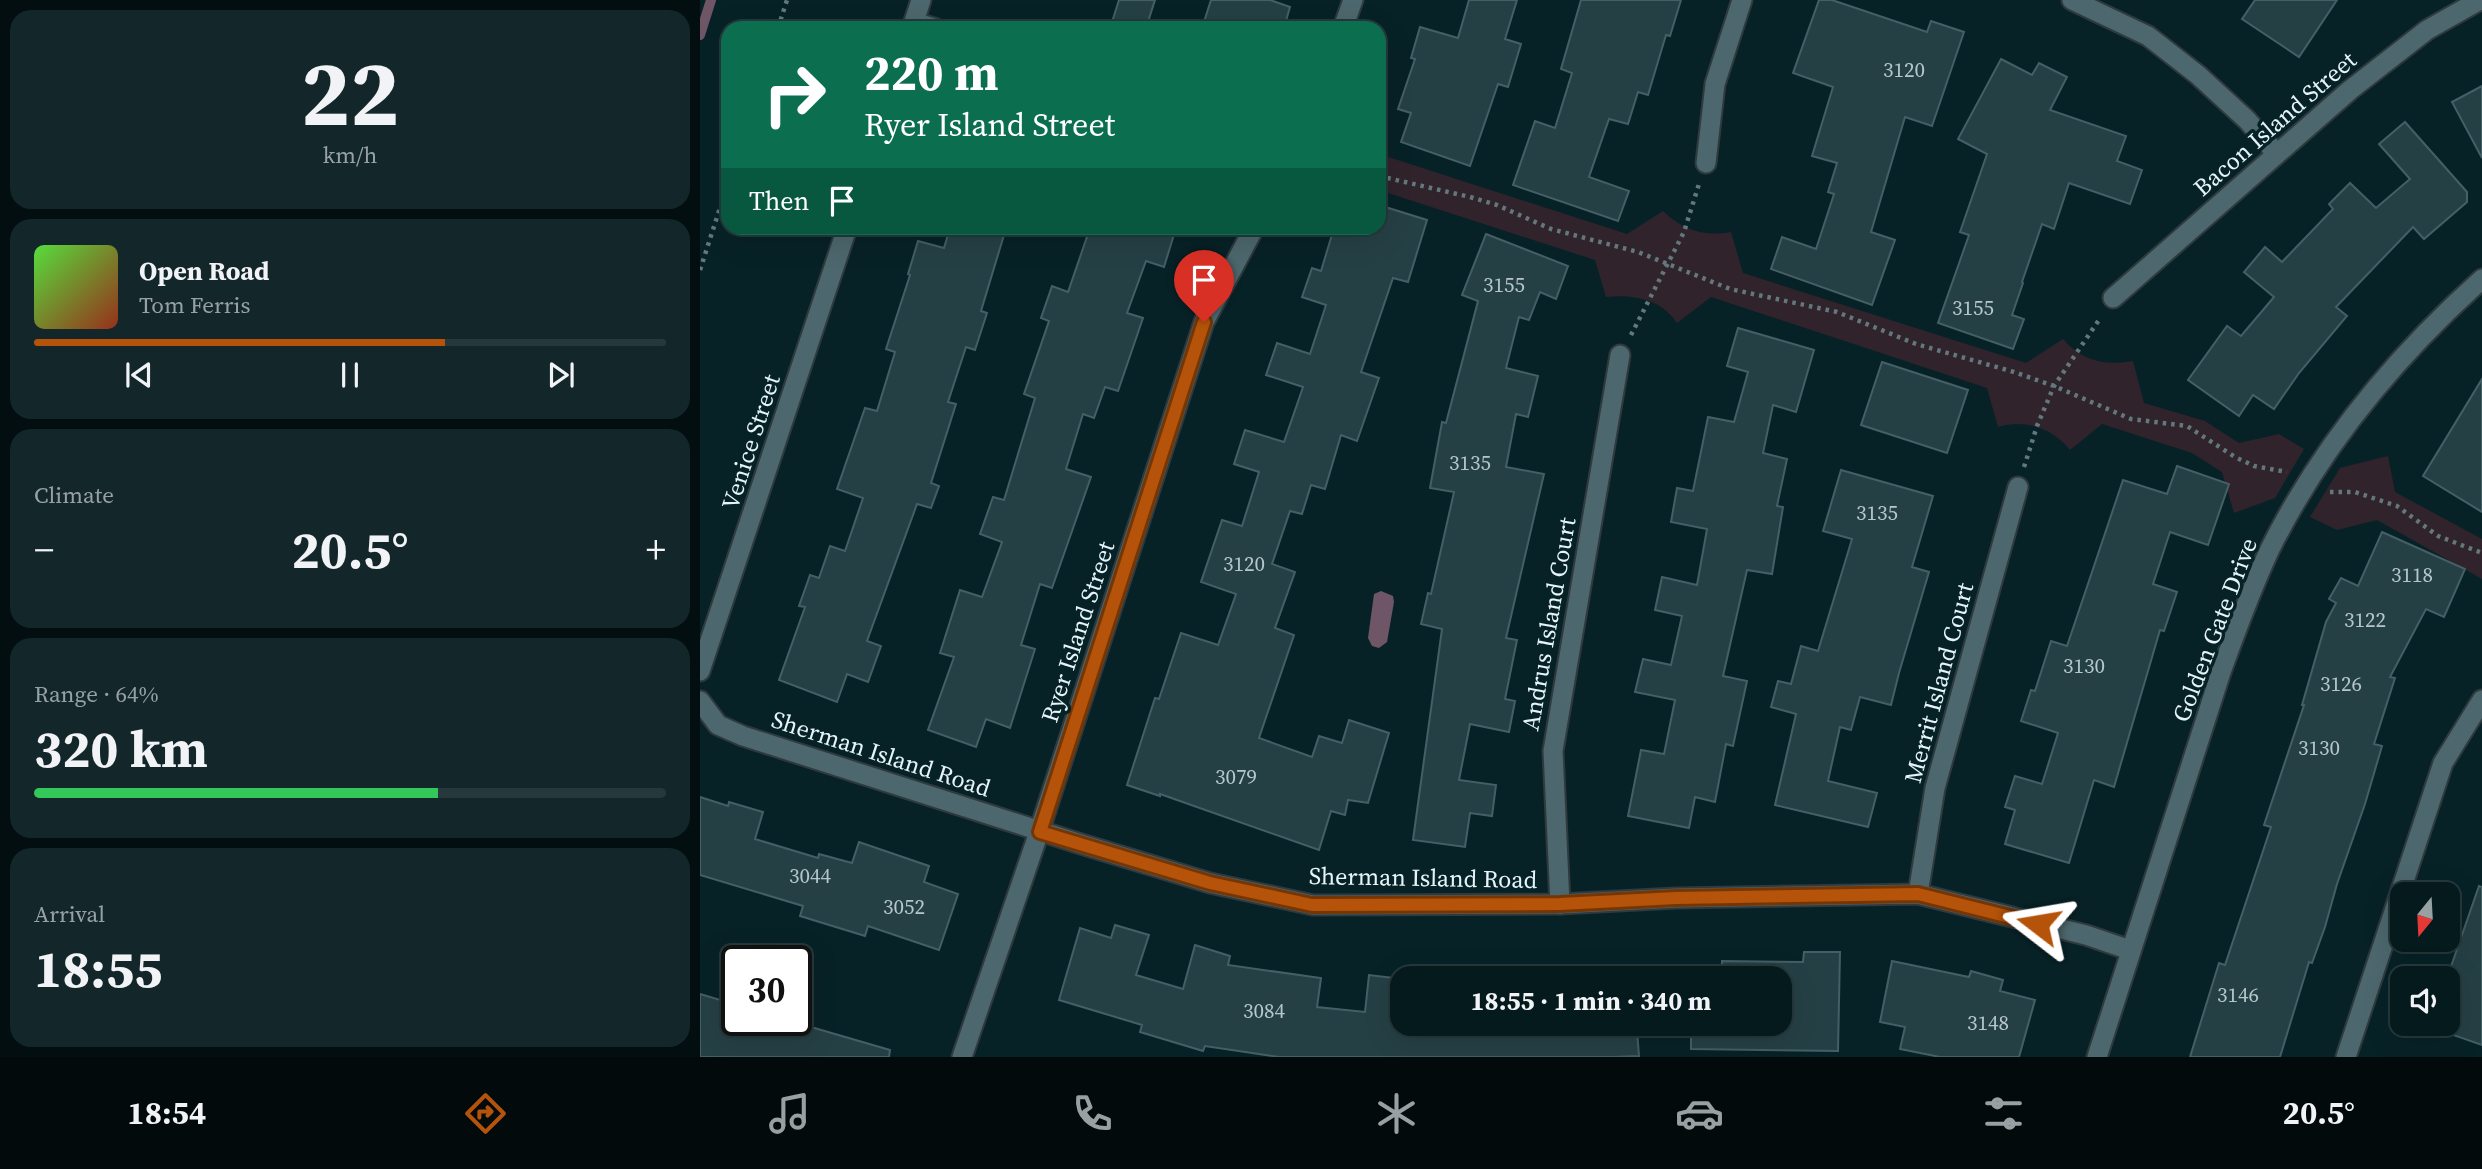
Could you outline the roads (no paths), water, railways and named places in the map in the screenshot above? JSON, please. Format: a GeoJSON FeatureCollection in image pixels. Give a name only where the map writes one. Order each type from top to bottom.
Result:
{"type":"FeatureCollection","features":[{"type":"Feature","properties":{"kind":"street"},"geometry":{"type":"LineString","coordinates":[[914,21],[921,0]]}},
{"type":"Feature","properties":{"kind":"street"},"geometry":{"type":"LineString","coordinates":[[1346,21],[1353,0]]}},
{"type":"Feature","properties":{"kind":"street"},"geometry":{"type":"LineString","coordinates":[[1706,163],[1715,84],[1742,0]]}},
{"type":"Feature","properties":{"kind":"street"},"geometry":{"type":"LineString","coordinates":[[2072,0],[2148,36],[2208,84],[2247,120],[2276,153]]}},
{"type":"Feature","properties":{"kind":"street","name":"Bacon Island Street"},"geometry":{"type":"LineString","coordinates":[[2113,299],[2350,90],[2427,30],[2480,0]]}},
{"type":"Feature","properties":{"kind":"street","name":"Venice Street"},"geometry":{"type":"LineString","coordinates":[[700,671],[845,235]]}},
{"type":"Feature","properties":{"kind":"street","name":"Ryer Island Street"},"geometry":{"type":"LineString","coordinates":[[962,1057],[1040,832],[1204,322],[1250,235]]}},
{"type":"Feature","properties":{"kind":"street","name":"Golden Gate Drive"},"geometry":{"type":"LineString","coordinates":[[2096,1057],[2221,672],[2270,548],[2308,481],[2351,418],[2403,356],[2440,317],[2482,279]]}},
{"type":"Feature","properties":{"kind":"street","name":"Andrus Island Court"},"geometry":{"type":"LineString","coordinates":[[1560,904],[1553,751],[1620,355]]}},
{"type":"Feature","properties":{"kind":"street","name":"Merrit Island Court"},"geometry":{"type":"LineString","coordinates":[[1918,894],[1935,788],[2018,487]]}},
{"type":"Feature","properties":{"kind":"street"},"geometry":{"type":"LineString","coordinates":[[2346,1057],[2443,763],[2482,700]]}},
{"type":"Feature","properties":{"kind":"street","name":"Sherman Island Road"},"geometry":{"type":"LineString","coordinates":[[701,703],[718,725],[743,736],[1040,832],[1210,883],[1312,905],[1560,904],[1676,898],[1918,894],[2086,935],[2130,950]]}},
{"type":"Feature","properties":{"kind":"waterway"},"geometry":{"type":"LineString","coordinates":[[700,35],[711,0]]}}]}
